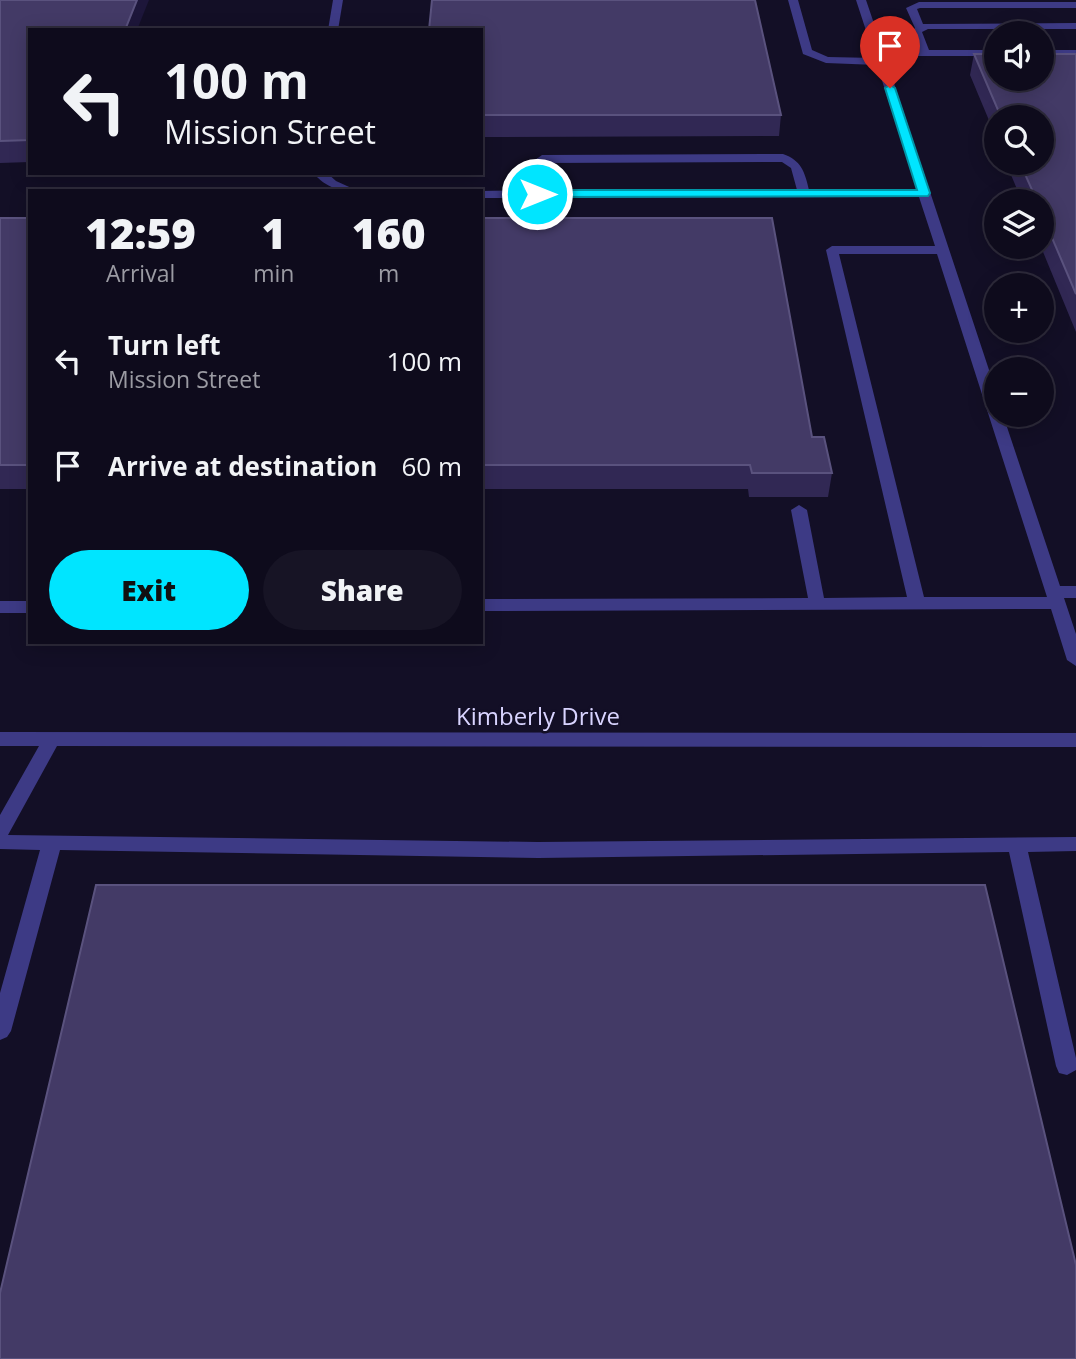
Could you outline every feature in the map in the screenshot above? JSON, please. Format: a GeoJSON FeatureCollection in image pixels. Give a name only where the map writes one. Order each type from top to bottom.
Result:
{"type":"FeatureCollection","features":[{"type":"Feature","properties":{"kind":"street"},"geometry":{"type":"LineString","coordinates":[[333,28],[338,0]]}},
{"type":"Feature","properties":{"kind":"street"},"geometry":{"type":"LineString","coordinates":[[793,0],[807,52],[827,60],[925,53],[984,53]]}},
{"type":"Feature","properties":{"kind":"street"},"geometry":{"type":"LineString","coordinates":[[861,0],[984,378]]}},
{"type":"Feature","properties":{"kind":"street"},"geometry":{"type":"LineString","coordinates":[[920,28],[911,8],[919,5],[1076,5]]}},
{"type":"Feature","properties":{"kind":"street"},"geometry":{"type":"LineString","coordinates":[[920,28],[1076,26]]}},
{"type":"Feature","properties":{"kind":"street"},"geometry":{"type":"LineString","coordinates":[[920,28],[917,32],[925,53]]}},
{"type":"Feature","properties":{"kind":"street"},"geometry":{"type":"LineString","coordinates":[[1054,53],[1076,53]]}},
{"type":"Feature","properties":{"kind":"street"},"geometry":{"type":"LineString","coordinates":[[537,194],[537,163],[541,159],[769,158],[792,160],[797,166],[804,193]]}},
{"type":"Feature","properties":{"kind":"street"},"geometry":{"type":"LineString","coordinates":[[321,175],[332,184],[346,189]]}},
{"type":"Feature","properties":{"kind":"street"},"geometry":{"type":"LineString","coordinates":[[483,194],[924,193]]}},
{"type":"Feature","properties":{"kind":"street"},"geometry":{"type":"LineString","coordinates":[[917,603],[832,250],[942,250]]}},
{"type":"Feature","properties":{"kind":"street"},"geometry":{"type":"LineString","coordinates":[[1000,427],[1076,660]]}},
{"type":"Feature","properties":{"kind":"street"},"geometry":{"type":"LineString","coordinates":[[799,510],[817,604]]}},
{"type":"Feature","properties":{"kind":"street"},"geometry":{"type":"LineString","coordinates":[[483,605],[917,603],[1056,597],[1076,592]]}},
{"type":"Feature","properties":{"kind":"street"},"geometry":{"type":"LineString","coordinates":[[0,607],[28,607]]}},
{"type":"Feature","properties":{"kind":"street","name":"Kimberly Drive"},"geometry":{"type":"LineString","coordinates":[[0,739],[1076,740]]}},
{"type":"Feature","properties":{"kind":"street"},"geometry":{"type":"LineString","coordinates":[[0,832],[52,739]]}},
{"type":"Feature","properties":{"kind":"street"},"geometry":{"type":"LineString","coordinates":[[0,842],[538,850],[1076,844]]}},
{"type":"Feature","properties":{"kind":"street"},"geometry":{"type":"LineString","coordinates":[[0,1031],[52,843]]}},
{"type":"Feature","properties":{"kind":"street"},"geometry":{"type":"LineString","coordinates":[[1017,844],[1067,1066]]}},
{"type":"Feature","properties":{"kind":"building"},"geometry":{"type":"Polygon","coordinates":[[[0,0],[137,0],[126,28],[28,28],[28,140],[0,141],[0,0]]]}},
{"type":"Feature","properties":{"kind":"building"},"geometry":{"type":"Polygon","coordinates":[[[432,0],[755,0],[781,115],[483,115],[483,28],[429,28],[432,0]]]}},
{"type":"Feature","properties":{"kind":"building"},"geometry":{"type":"Polygon","coordinates":[[[974,54],[984,54],[984,77],[974,54]]]}},
{"type":"Feature","properties":{"kind":"building"},"geometry":{"type":"Polygon","coordinates":[[[1054,54],[1076,54],[1076,294],[1054,242],[1054,189],[1032,189],[1025,175],[1054,175],[1054,105],[996,105],[990,91],[1054,91],[1054,54]]]}},
{"type":"Feature","properties":{"kind":"building"},"geometry":{"type":"Polygon","coordinates":[[[0,218],[28,218],[28,465],[0,465],[0,218]]]}},
{"type":"Feature","properties":{"kind":"building"},"geometry":{"type":"Polygon","coordinates":[[[483,218],[772,218],[812,437],[824,437],[832,473],[752,473],[750,465],[483,465],[483,218]]]}},
{"type":"Feature","properties":{"kind":"building"},"geometry":{"type":"Polygon","coordinates":[[[96,885],[985,885],[1076,1265],[1076,1359],[0,1359],[0,1293],[96,885]]]}},
{"type":"Feature","properties":{"kind":"route"},"geometry":{"type":"LineString","coordinates":[[537,194],[924,193],[890,88]]}}]}
